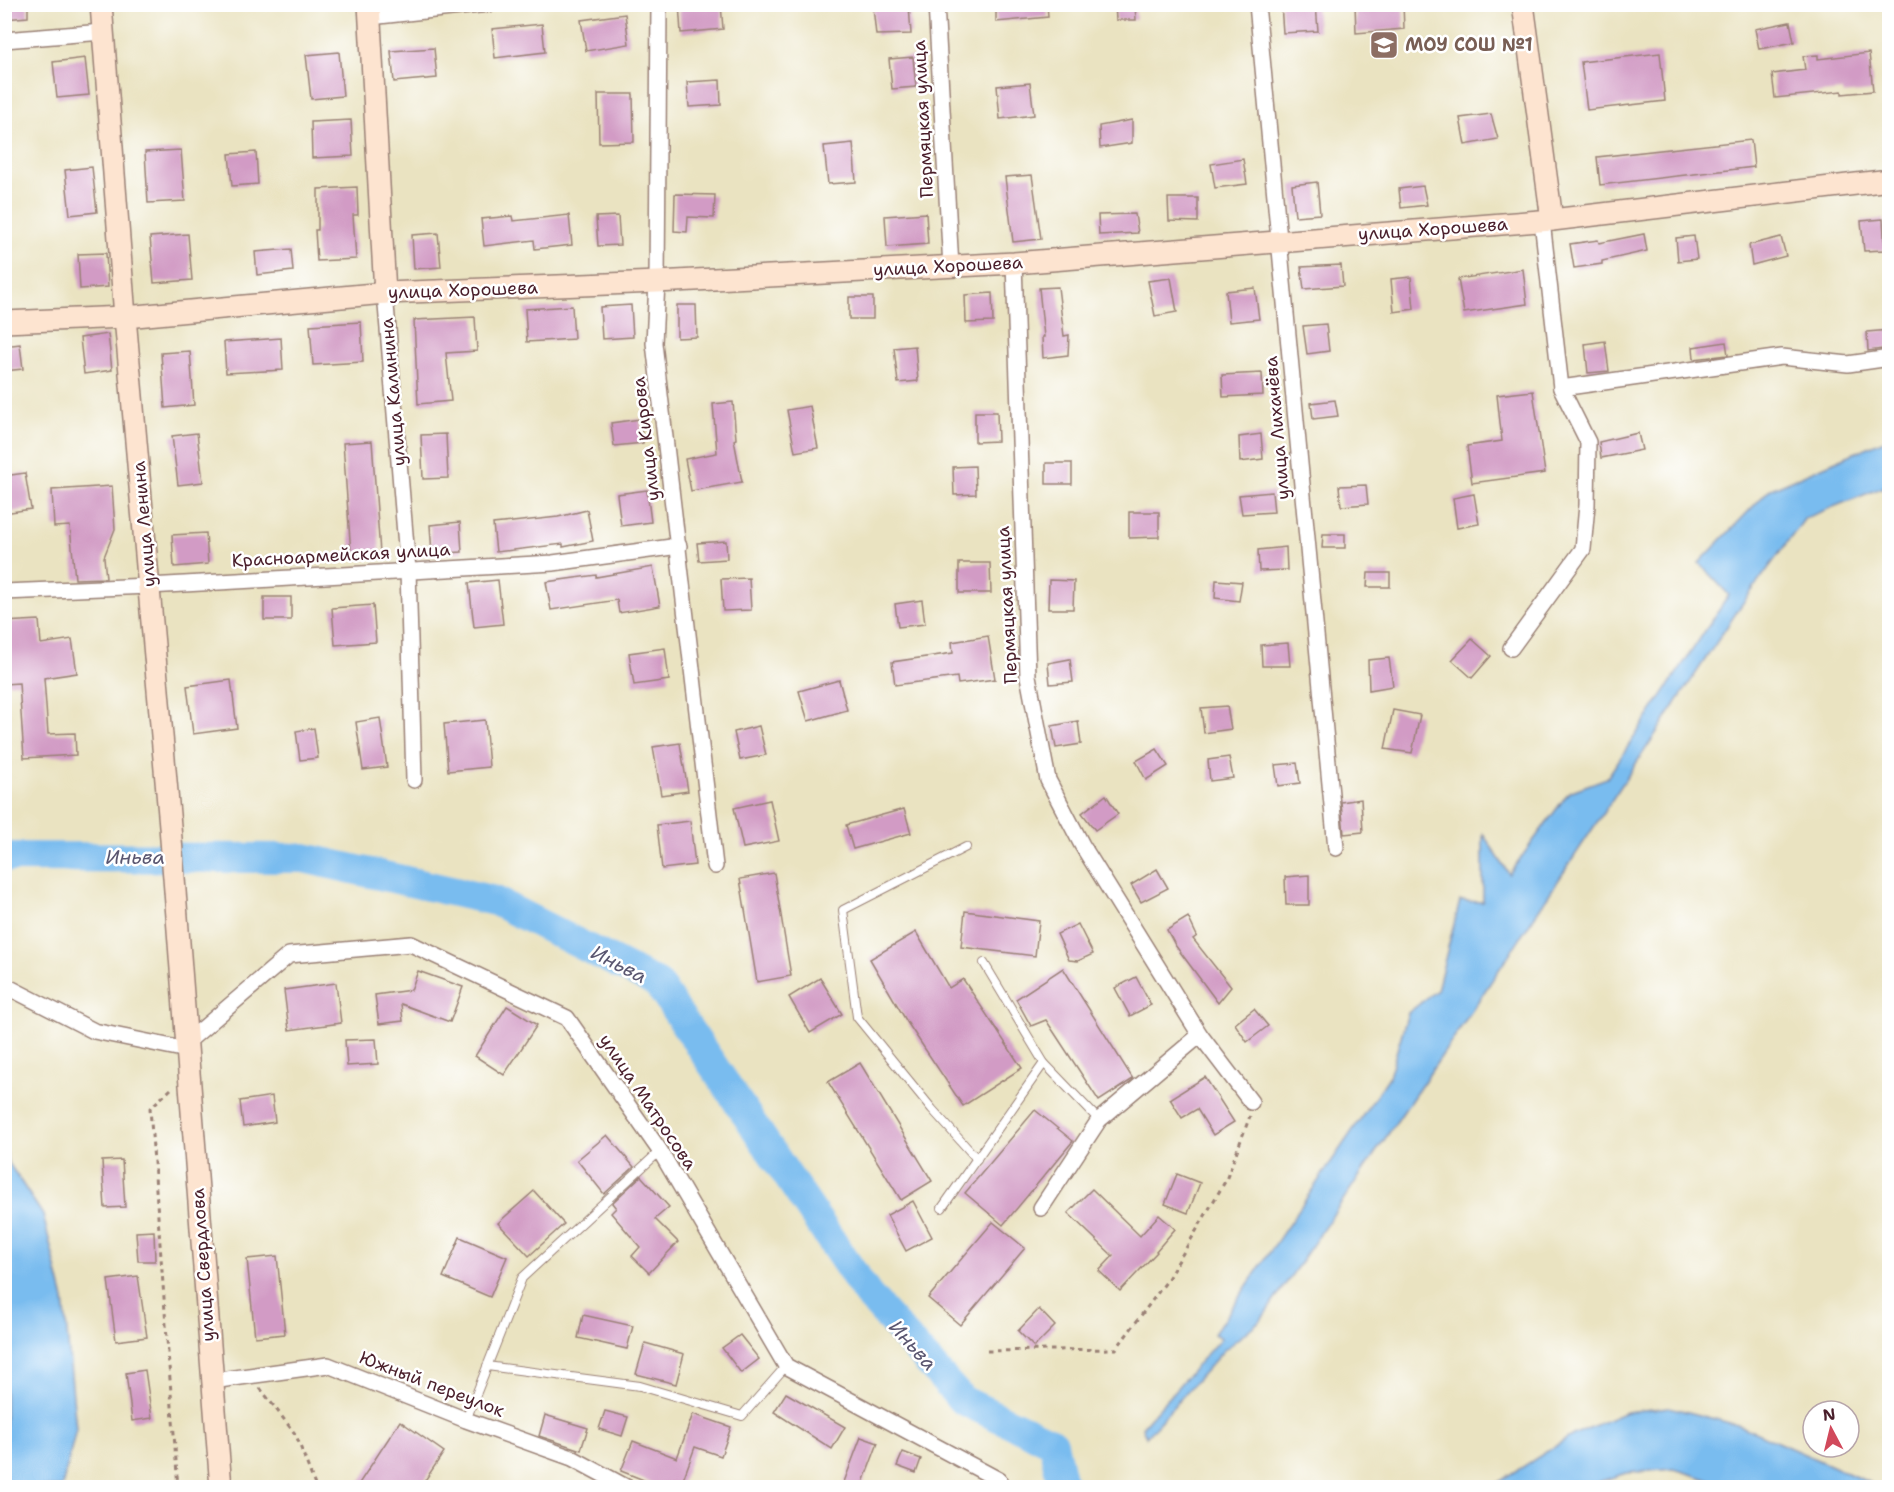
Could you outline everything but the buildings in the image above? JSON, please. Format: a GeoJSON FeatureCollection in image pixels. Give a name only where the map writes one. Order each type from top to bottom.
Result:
{"type":"FeatureCollection","features":[{"type":"Feature","properties":{"kind":"street","name":"улица Ленина"},"geometry":{"type":"LineString","coordinates":[[101,4],[125,317],[170,826],[186,1046]]}},
{"type":"Feature","properties":{"kind":"street"},"geometry":{"type":"LineString","coordinates":[[370,11],[488,4]]}},
{"type":"Feature","properties":{"kind":"street","name":"улица Кирова"},"geometry":{"type":"LineString","coordinates":[[659,4],[657,282],[654,343],[715,866]]}},
{"type":"Feature","properties":{"kind":"street","name":"Пермяцкая улица"},"geometry":{"type":"LineString","coordinates":[[936,4],[951,267]]}},
{"type":"Feature","properties":{"kind":"street","name":"улица Лихачёва"},"geometry":{"type":"LineString","coordinates":[[1257,4],[1336,848]]}},
{"type":"Feature","properties":{"kind":"street"},"geometry":{"type":"LineString","coordinates":[[1511,648],[1583,549],[1587,505],[1588,442],[1562,388],[1547,220],[1523,4]]}},
{"type":"Feature","properties":{"kind":"street","name":"улица Калинина"},"geometry":{"type":"LineString","coordinates":[[370,11],[385,293],[408,570],[414,780]]}},
{"type":"Feature","properties":{"kind":"street"},"geometry":{"type":"LineString","coordinates":[[4,40],[103,32]]}},
{"type":"Feature","properties":{"kind":"street","name":"улица Хорошева"},"geometry":{"type":"LineString","coordinates":[[4,322],[125,317],[385,293],[657,282],[1014,263],[1547,220],[1890,180]]}},
{"type":"Feature","properties":{"kind":"street","name":"Пермяцкая улица"},"geometry":{"type":"LineString","coordinates":[[1014,263],[1028,676],[1048,780],[1082,845],[1200,1035],[1251,1102]]}},
{"type":"Feature","properties":{"kind":"street"},"geometry":{"type":"LineString","coordinates":[[1562,388],[1782,357],[1848,364],[1890,358]]}},
{"type":"Feature","properties":{"kind":"street","name":"Красноармейская улица"},"geometry":{"type":"LineString","coordinates":[[4,592],[553,563],[678,546]]}},
{"type":"Feature","properties":{"kind":"street","name":"улица Матросова"},"geometry":{"type":"LineString","coordinates":[[186,1046],[289,955],[411,944],[567,1018],[660,1151],[786,1366]]}},
{"type":"Feature","properties":{"kind":"street"},"geometry":{"type":"LineString","coordinates":[[4,985],[94,1031],[186,1046]]}},
{"type":"Feature","properties":{"kind":"street"},"geometry":{"type":"LineString","coordinates":[[1041,1208],[1100,1120],[1200,1035]]}},
{"type":"Feature","properties":{"kind":"street","name":"улица Свердлова"},"geometry":{"type":"LineString","coordinates":[[186,1046],[221,1488]]}},
{"type":"Feature","properties":{"kind":"street","name":"Южный переулок"},"geometry":{"type":"LineString","coordinates":[[212,1381],[328,1365],[466,1420],[572,1458],[628,1488]]}},
{"type":"Feature","properties":{"kind":"street"},"geometry":{"type":"LineString","coordinates":[[786,1366],[999,1480],[1000,1488]]}},
{"type":"Feature","properties":{"kind":"lane"},"geometry":{"type":"LineString","coordinates":[[966,847],[843,910],[857,1017],[977,1160]]}},
{"type":"Feature","properties":{"kind":"lane"},"geometry":{"type":"LineString","coordinates":[[984,963],[1044,1063],[1100,1120]]}},
{"type":"Feature","properties":{"kind":"lane"},"geometry":{"type":"LineString","coordinates":[[942,1208],[1044,1063]]}},
{"type":"Feature","properties":{"kind":"lane"},"geometry":{"type":"LineString","coordinates":[[466,1420],[522,1278],[660,1151]]}},
{"type":"Feature","properties":{"kind":"lane"},"geometry":{"type":"LineString","coordinates":[[488,1366],[640,1386],[742,1416],[786,1366]]}},
{"type":"Feature","properties":{"kind":"path"},"geometry":{"type":"LineString","coordinates":[[172,1088],[150,1108],[178,1488]]}},
{"type":"Feature","properties":{"kind":"path"},"geometry":{"type":"LineString","coordinates":[[987,1352],[1116,1349],[1166,1282],[1226,1180],[1250,1118],[1251,1102]]}},
{"type":"Feature","properties":{"kind":"path"},"geometry":{"type":"LineString","coordinates":[[250,1376],[296,1435],[316,1488]]}},
{"type":"Feature","properties":{"kind":"water"},"geometry":{"type":"Polygon","coordinates":[[[1889,438],[1889,485],[1805,518],[1740,607],[1447,1048],[1261,1320],[1224,1350],[1146,1437],[1142,1427],[1221,1338],[1214,1334],[1389,1077],[1408,1013],[1437,990],[1460,901],[1483,902],[1483,834],[1509,874],[1569,792],[1607,778],[1729,595],[1699,563],[1769,490],[1889,438]]]}},
{"type":"Feature","properties":{"kind":"water"},"geometry":{"type":"Polygon","coordinates":[[[5,1147],[8,1162],[43,1215],[64,1300],[76,1429],[62,1487],[5,1487],[5,1147]]]}},
{"type":"Feature","properties":{"kind":"water"},"geometry":{"type":"Polygon","coordinates":[[[1669,1407],[1741,1426],[1801,1453],[1801,1459],[1816,1459],[1879,1487],[1733,1487],[1674,1469],[1626,1473],[1583,1487],[1491,1487],[1573,1435],[1626,1412],[1669,1407]]]}},
{"type":"Feature","properties":{"kind":"waterway","name":"Иньва"},"geometry":{"type":"LineString","coordinates":[[4,857],[304,858],[495,901],[658,984],[868,1295],[962,1400],[1053,1443],[1063,1488]]}},
{"type":"Feature","properties":{"kind":"place","name":"МОУ СОШ №1"},"geometry":{"type":"Point","coordinates":[1384,45]}}]}
